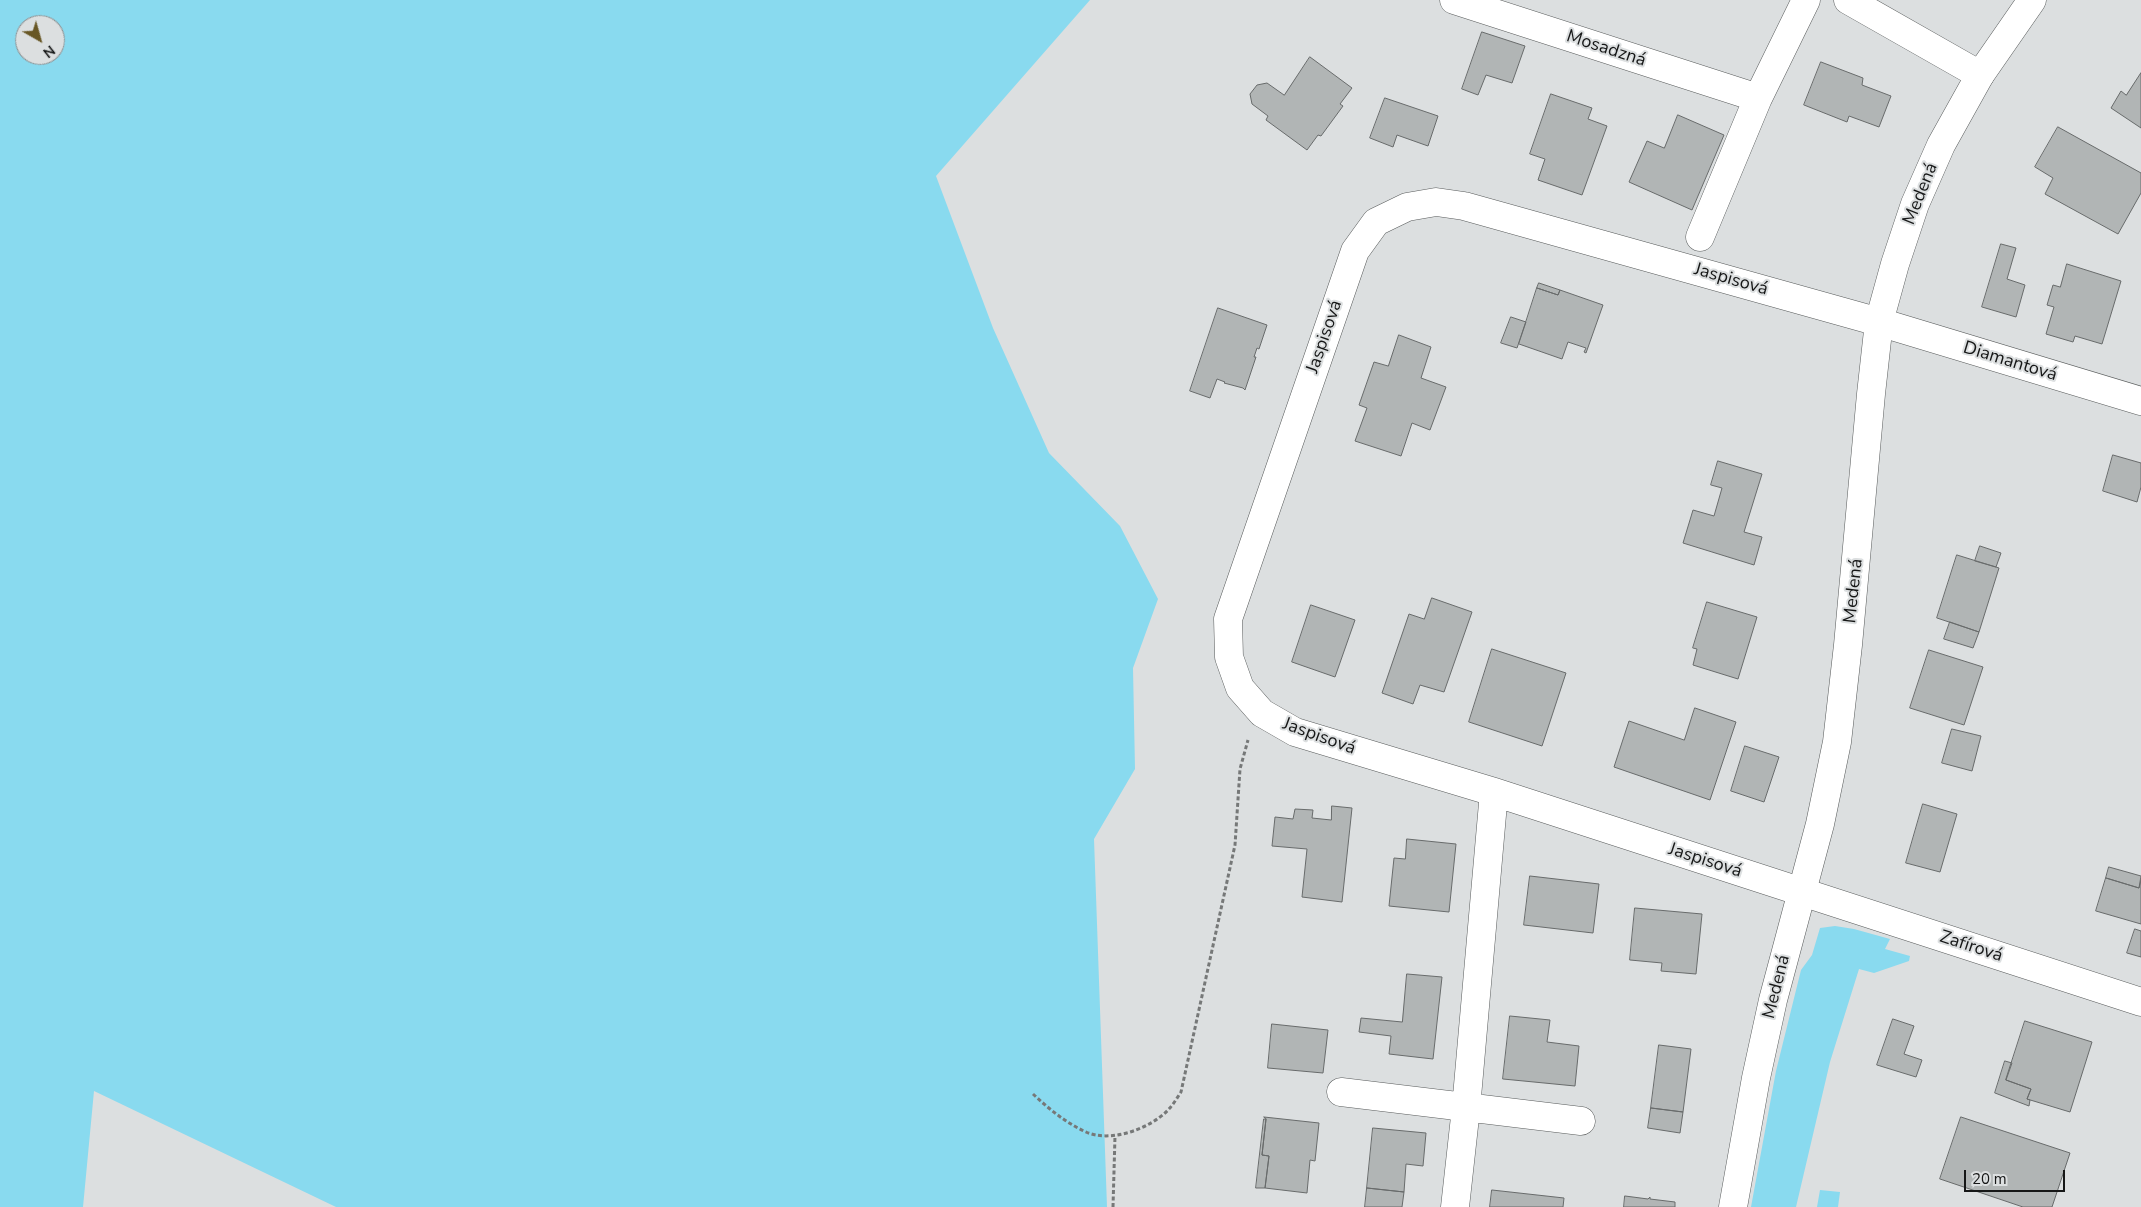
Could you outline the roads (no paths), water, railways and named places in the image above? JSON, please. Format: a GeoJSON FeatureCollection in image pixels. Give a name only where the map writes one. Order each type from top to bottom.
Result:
{"type":"FeatureCollection","features":[{"type":"Feature","properties":{"kind":"street","name":"Mosadzná"},"geometry":{"type":"LineString","coordinates":[[1454,0],[1758,98]]}},
{"type":"Feature","properties":{"kind":"street"},"geometry":{"type":"LineString","coordinates":[[1700,237],[1758,98],[1806,0]]}},
{"type":"Feature","properties":{"kind":"street"},"geometry":{"type":"LineString","coordinates":[[1848,0],[1980,75]]}},
{"type":"Feature","properties":{"kind":"street","name":"Medená"},"geometry":{"type":"LineString","coordinates":[[1733,1207],[1773,1000],[1820,824],[1837,742],[1879,322],[1895,264],[1915,204],[1941,145],[1980,75],[2032,0]]}},
{"type":"Feature","properties":{"kind":"street","name":"Jaspisová"},"geometry":{"type":"LineString","coordinates":[[1801,892],[1494,792],[1295,732],[1262,713],[1240,688],[1229,658],[1228,619],[1355,251],[1376,222],[1407,207],[1436,202],[1464,206],[1879,322]]}},
{"type":"Feature","properties":{"kind":"street","name":"Diamantová"},"geometry":{"type":"LineString","coordinates":[[1879,322],[2141,402]]}},
{"type":"Feature","properties":{"kind":"street"},"geometry":{"type":"LineString","coordinates":[[1455,1207],[1466,1108],[1494,792]]}},
{"type":"Feature","properties":{"kind":"street","name":"Zafírová"},"geometry":{"type":"LineString","coordinates":[[1801,892],[2141,1002]]}},
{"type":"Feature","properties":{"kind":"street"},"geometry":{"type":"LineString","coordinates":[[1341,1092],[1581,1121]]}}]}
